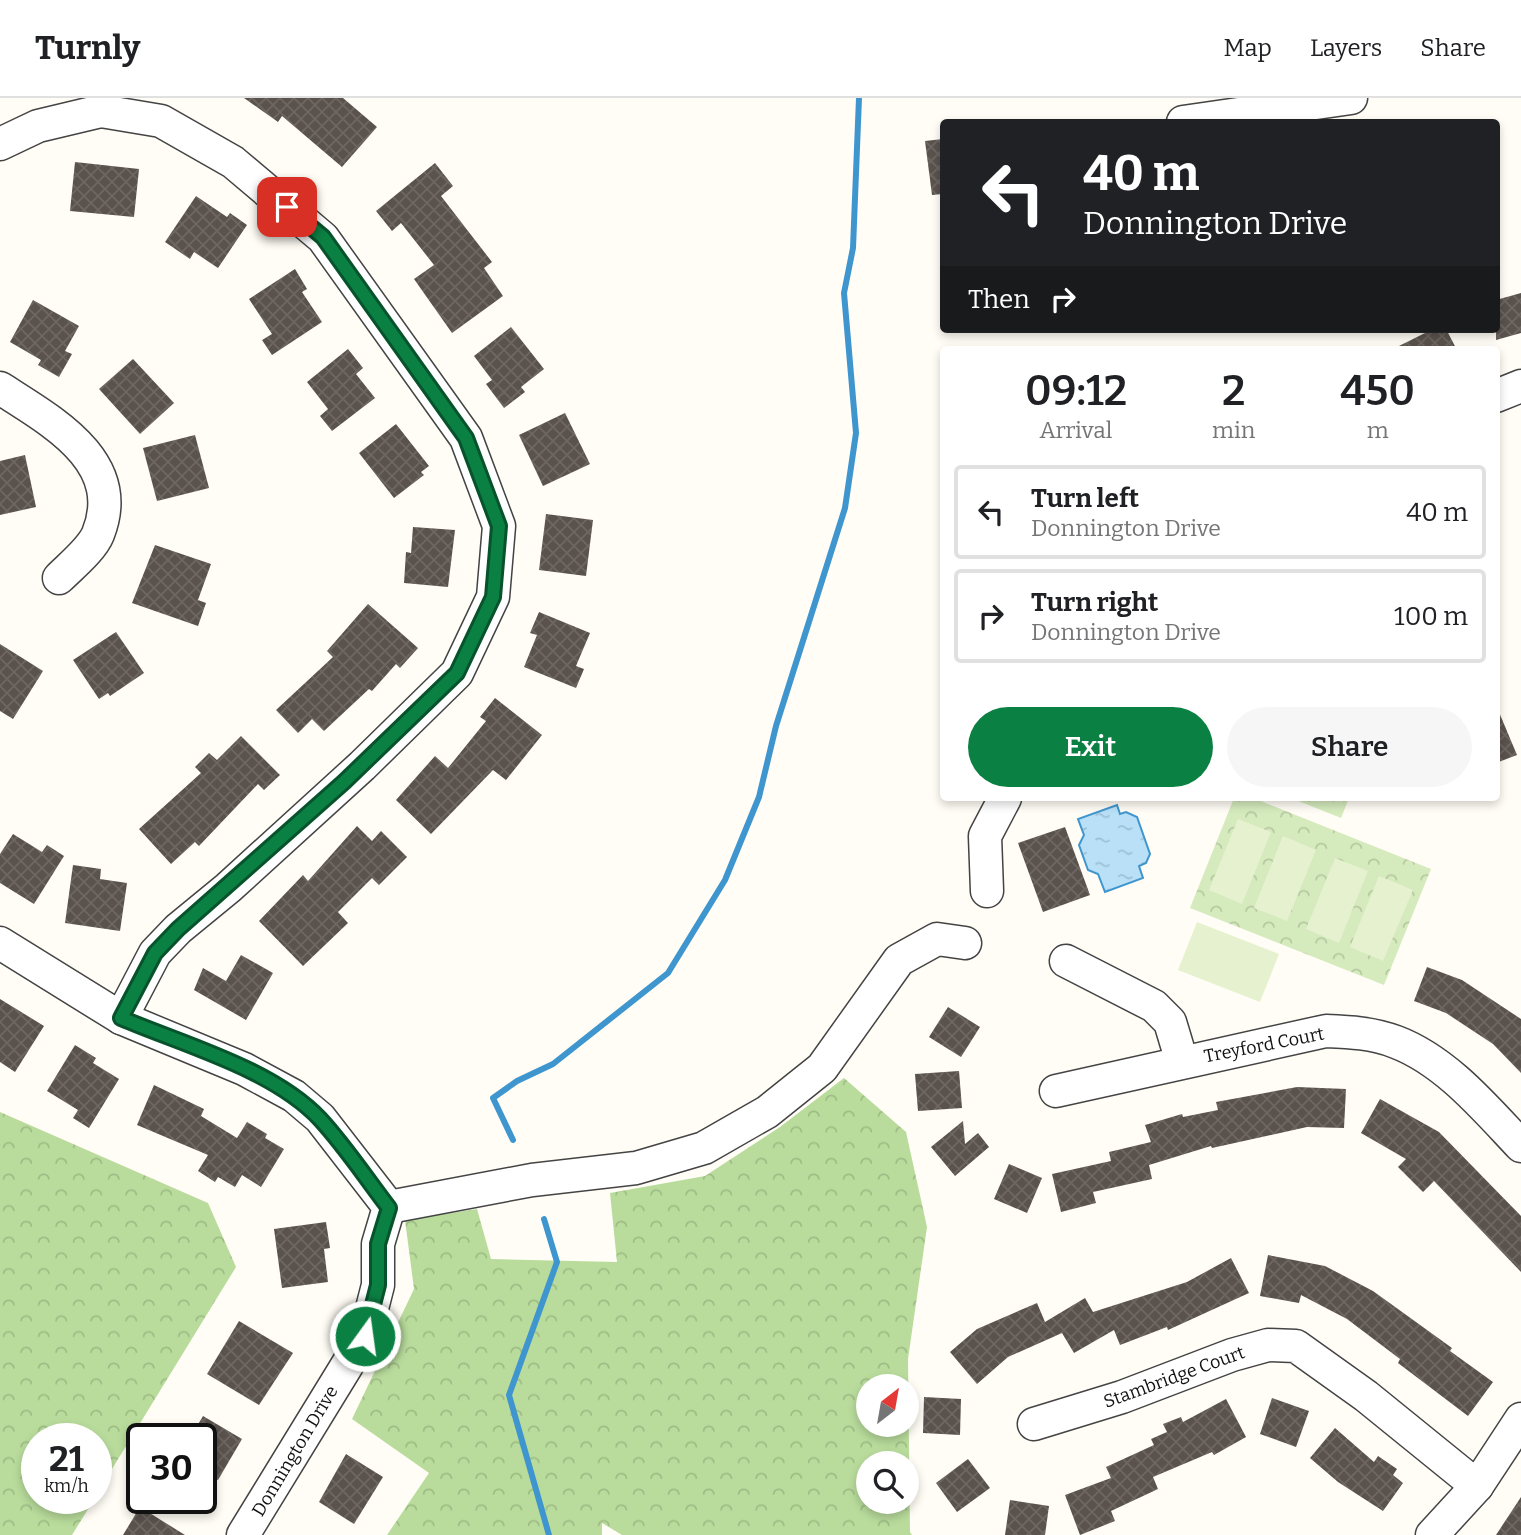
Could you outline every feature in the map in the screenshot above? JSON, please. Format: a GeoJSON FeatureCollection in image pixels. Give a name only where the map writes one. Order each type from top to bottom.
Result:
{"type":"FeatureCollection","features":[{"type":"Feature","properties":{"kind":"street"},"geometry":{"type":"LineString","coordinates":[[1204,119],[1351,98]]}},
{"type":"Feature","properties":{"kind":"street"},"geometry":{"type":"LineString","coordinates":[[0,144],[38,126],[102,111],[161,121],[233,162],[323,237],[466,438],[499,526],[493,597],[457,673],[344,782],[178,929],[155,953],[121,1018]]}},
{"type":"Feature","properties":{"kind":"street"},"geometry":{"type":"LineString","coordinates":[[1500,394],[1521,386]]}},
{"type":"Feature","properties":{"kind":"street"},"geometry":{"type":"LineString","coordinates":[[0,388],[51,421],[97,467],[106,498],[98,536],[59,578]]}},
{"type":"Feature","properties":{"kind":"street"},"geometry":{"type":"LineString","coordinates":[[987,891],[985,836],[1003,801]]}},
{"type":"Feature","properties":{"kind":"street"},"geometry":{"type":"LineString","coordinates":[[0,943],[121,1018],[244,1069],[294,1096],[320,1118],[389,1208],[531,1181],[636,1168],[704,1148],[768,1112],[822,1068],[899,960],[937,939],[965,943]]}},
{"type":"Feature","properties":{"kind":"street"},"geometry":{"type":"LineString","coordinates":[[1066,961],[1154,1006],[1170,1022],[1182,1062]]}},
{"type":"Feature","properties":{"kind":"street","name":"Treyford Court"},"geometry":{"type":"LineString","coordinates":[[1056,1091],[1326,1031],[1362,1033],[1397,1042],[1428,1060],[1469,1091],[1521,1146]]}},
{"type":"Feature","properties":{"kind":"street","name":"Donnington Drive"},"geometry":{"type":"LineString","coordinates":[[243,1535],[365,1336],[378,1285],[378,1244],[389,1208]]}},
{"type":"Feature","properties":{"kind":"street","name":"Stambridge Court"},"geometry":{"type":"LineString","coordinates":[[1034,1424],[1122,1397],[1232,1355],[1268,1345],[1296,1346],[1366,1396],[1477,1486]]}},
{"type":"Feature","properties":{"kind":"street"},"geometry":{"type":"LineString","coordinates":[[1432,1535],[1477,1486],[1521,1419]]}},
{"type":"Feature","properties":{"kind":"green space"},"geometry":{"type":"Polygon","coordinates":[[[1233,801],[1261,801],[1431,869],[1384,985],[1190,908],[1233,801]]]}},
{"type":"Feature","properties":{"kind":"green space"},"geometry":{"type":"Polygon","coordinates":[[[1298,801],[1348,801],[1341,818],[1298,801]]]}},
{"type":"Feature","properties":{"kind":"green space"},"geometry":{"type":"Polygon","coordinates":[[[1238,819],[1271,832],[1242,904],[1209,890],[1238,819]]]}},
{"type":"Feature","properties":{"kind":"green space"},"geometry":{"type":"Polygon","coordinates":[[[1283,836],[1316,850],[1287,921],[1254,908],[1283,836]]]}},
{"type":"Feature","properties":{"kind":"green space"},"geometry":{"type":"Polygon","coordinates":[[[1335,858],[1368,871],[1339,943],[1306,929],[1335,858]]]}},
{"type":"Feature","properties":{"kind":"green space"},"geometry":{"type":"Polygon","coordinates":[[[1379,876],[1413,890],[1383,961],[1350,947],[1379,876]]]}},
{"type":"Feature","properties":{"kind":"green space"},"geometry":{"type":"Polygon","coordinates":[[[1197,922],[1279,954],[1260,1002],[1178,970],[1197,922]]]}},
{"type":"Feature","properties":{"kind":"green space"},"geometry":{"type":"Polygon","coordinates":[[[844,1078],[906,1132],[927,1227],[908,1374],[856,1374],[856,1437],[909,1437],[909,1451],[856,1451],[856,1514],[910,1514],[912,1535],[622,1535],[602,1523],[602,1535],[387,1535],[429,1473],[352,1419],[414,1289],[405,1220],[477,1209],[491,1259],[617,1262],[610,1193],[705,1176],[780,1127],[844,1078]]]}},
{"type":"Feature","properties":{"kind":"green space"},"geometry":{"type":"Polygon","coordinates":[[[0,1112],[208,1203],[236,1267],[140,1423],[126,1423],[126,1446],[112,1469],[112,1423],[21,1423],[21,1514],[85,1514],[72,1535],[0,1535],[0,1112]]]}},
{"type":"Feature","properties":{"kind":"water"},"geometry":{"type":"Polygon","coordinates":[[[1117,805],[1120,814],[1126,812],[1137,817],[1150,854],[1146,863],[1139,866],[1143,878],[1105,892],[1098,874],[1088,870],[1079,845],[1084,835],[1078,819],[1117,805]]]}},
{"type":"Feature","properties":{"kind":"building"},"geometry":{"type":"Polygon","coordinates":[[[244,98],[343,98],[377,127],[342,167],[282,116],[278,122],[244,98]]]}},
{"type":"Feature","properties":{"kind":"building"},"geometry":{"type":"Polygon","coordinates":[[[940,139],[940,194],[932,195],[925,141],[940,139]]]}},
{"type":"Feature","properties":{"kind":"building"},"geometry":{"type":"Polygon","coordinates":[[[75,162],[139,169],[134,217],[70,211],[75,162]]]}},
{"type":"Feature","properties":{"kind":"building"},"geometry":{"type":"Polygon","coordinates":[[[435,163],[453,186],[441,196],[492,262],[484,268],[503,296],[452,333],[414,279],[434,265],[401,223],[392,231],[376,211],[435,163]]]}},
{"type":"Feature","properties":{"kind":"building"},"geometry":{"type":"Polygon","coordinates":[[[196,196],[227,217],[230,213],[247,225],[218,268],[194,252],[190,259],[165,242],[196,196]]]}},
{"type":"Feature","properties":{"kind":"building"},"geometry":{"type":"Polygon","coordinates":[[[295,269],[307,289],[302,292],[322,322],[272,355],[262,340],[272,334],[249,299],[295,269]]]}},
{"type":"Feature","properties":{"kind":"building"},"geometry":{"type":"Polygon","coordinates":[[[1521,293],[1521,333],[1496,340],[1496,333],[1500,333],[1500,299],[1521,293]]]}},
{"type":"Feature","properties":{"kind":"building"},"geometry":{"type":"Polygon","coordinates":[[[33,300],[79,326],[65,351],[72,354],[59,377],[38,365],[41,360],[10,342],[33,300]]]}},
{"type":"Feature","properties":{"kind":"building"},"geometry":{"type":"Polygon","coordinates":[[[511,327],[544,369],[521,387],[525,392],[504,408],[486,384],[492,380],[474,356],[511,327]]]}},
{"type":"Feature","properties":{"kind":"building"},"geometry":{"type":"Polygon","coordinates":[[[1425,333],[1448,333],[1455,346],[1399,346],[1425,333]]]}},
{"type":"Feature","properties":{"kind":"building"},"geometry":{"type":"Polygon","coordinates":[[[348,349],[363,368],[356,374],[375,398],[332,431],[320,416],[328,409],[307,382],[348,349]]]}},
{"type":"Feature","properties":{"kind":"building"},"geometry":{"type":"Polygon","coordinates":[[[133,359],[174,403],[140,434],[99,389],[133,359]]]}},
{"type":"Feature","properties":{"kind":"building"},"geometry":{"type":"Polygon","coordinates":[[[565,413],[590,464],[543,486],[519,435],[565,413]]]}},
{"type":"Feature","properties":{"kind":"building"},"geometry":{"type":"Polygon","coordinates":[[[396,424],[429,466],[421,472],[424,475],[394,498],[359,453],[396,424]]]}},
{"type":"Feature","properties":{"kind":"building"},"geometry":{"type":"Polygon","coordinates":[[[195,435],[209,488],[157,501],[143,448],[195,435]]]}},
{"type":"Feature","properties":{"kind":"building"},"geometry":{"type":"Polygon","coordinates":[[[25,455],[36,507],[0,515],[0,461],[25,455]]]}},
{"type":"Feature","properties":{"kind":"building"},"geometry":{"type":"Polygon","coordinates":[[[546,514],[593,520],[586,576],[539,570],[546,514]]]}},
{"type":"Feature","properties":{"kind":"building"},"geometry":{"type":"Polygon","coordinates":[[[413,527],[455,530],[448,587],[404,583],[406,552],[411,553],[413,527]]]}},
{"type":"Feature","properties":{"kind":"building"},"geometry":{"type":"Polygon","coordinates":[[[155,545],[211,564],[198,600],[206,603],[198,626],[132,603],[155,545]]]}},
{"type":"Feature","properties":{"kind":"building"},"geometry":{"type":"Polygon","coordinates":[[[368,604],[418,648],[400,668],[396,664],[372,691],[369,689],[324,731],[312,719],[298,733],[276,710],[333,657],[327,651],[368,604]]]}},
{"type":"Feature","properties":{"kind":"building"},"geometry":{"type":"Polygon","coordinates":[[[539,612],[590,633],[576,666],[584,669],[576,688],[524,667],[537,635],[530,633],[539,612]]]}},
{"type":"Feature","properties":{"kind":"building"},"geometry":{"type":"Polygon","coordinates":[[[116,632],[144,673],[110,696],[108,693],[99,699],[73,660],[116,632]]]}},
{"type":"Feature","properties":{"kind":"building"},"geometry":{"type":"Polygon","coordinates":[[[0,644],[43,671],[13,719],[0,711],[0,644]]]}},
{"type":"Feature","properties":{"kind":"building"},"geometry":{"type":"Polygon","coordinates":[[[495,698],[542,735],[506,780],[493,770],[431,834],[396,800],[435,756],[448,768],[486,721],[480,717],[495,698]]]}},
{"type":"Feature","properties":{"kind":"building"},"geometry":{"type":"Polygon","coordinates":[[[1500,715],[1517,755],[1500,761],[1500,715]]]}},
{"type":"Feature","properties":{"kind":"building"},"geometry":{"type":"Polygon","coordinates":[[[241,736],[280,775],[264,790],[258,784],[199,846],[195,842],[171,864],[139,829],[201,773],[195,767],[209,753],[217,760],[241,736]]]}},
{"type":"Feature","properties":{"kind":"building"},"geometry":{"type":"Polygon","coordinates":[[[357,826],[372,841],[381,831],[407,857],[379,885],[372,878],[338,912],[348,923],[303,966],[259,921],[303,875],[308,881],[357,826]]]}},
{"type":"Feature","properties":{"kind":"building"},"geometry":{"type":"Polygon","coordinates":[[[1065,827],[1090,895],[1043,912],[1018,843],[1065,827]]]}},
{"type":"Feature","properties":{"kind":"building"},"geometry":{"type":"Polygon","coordinates":[[[13,834],[42,852],[47,845],[64,856],[34,904],[0,883],[0,854],[13,834]]]}},
{"type":"Feature","properties":{"kind":"building"},"geometry":{"type":"Polygon","coordinates":[[[73,865],[101,869],[100,879],[127,883],[120,931],[65,923],[73,865]]]}},
{"type":"Feature","properties":{"kind":"building"},"geometry":{"type":"Polygon","coordinates":[[[241,955],[273,973],[246,1020],[194,990],[203,968],[226,981],[241,955]]]}},
{"type":"Feature","properties":{"kind":"building"},"geometry":{"type":"Polygon","coordinates":[[[1427,967],[1462,980],[1521,1019],[1521,1073],[1493,1044],[1446,1013],[1414,1001],[1427,967]]]}},
{"type":"Feature","properties":{"kind":"building"},"geometry":{"type":"Polygon","coordinates":[[[0,999],[44,1026],[15,1072],[0,1062],[0,999]]]}},
{"type":"Feature","properties":{"kind":"building"},"geometry":{"type":"Polygon","coordinates":[[[948,1007],[980,1027],[961,1057],[929,1037],[948,1007]]]}},
{"type":"Feature","properties":{"kind":"building"},"geometry":{"type":"Polygon","coordinates":[[[75,1045],[96,1058],[93,1063],[119,1079],[89,1128],[73,1118],[78,1110],[47,1091],[75,1045]]]}},
{"type":"Feature","properties":{"kind":"building"},"geometry":{"type":"Polygon","coordinates":[[[959,1071],[962,1108],[918,1111],[915,1074],[959,1071]]]}},
{"type":"Feature","properties":{"kind":"building"},"geometry":{"type":"Polygon","coordinates":[[[154,1085],[204,1109],[201,1116],[237,1138],[247,1122],[267,1134],[265,1138],[284,1149],[261,1187],[242,1175],[235,1187],[218,1177],[215,1182],[198,1171],[208,1155],[137,1125],[154,1085]]]}},
{"type":"Feature","properties":{"kind":"building"},"geometry":{"type":"Polygon","coordinates":[[[1297,1087],[1346,1089],[1344,1128],[1307,1127],[1212,1148],[1211,1146],[1149,1165],[1152,1179],[1093,1192],[1096,1203],[1061,1212],[1052,1174],[1111,1161],[1109,1152],[1151,1142],[1145,1125],[1182,1114],[1183,1117],[1218,1110],[1216,1102],[1297,1087]]]}},
{"type":"Feature","properties":{"kind":"building"},"geometry":{"type":"Polygon","coordinates":[[[1380,1099],[1439,1132],[1521,1216],[1521,1272],[1434,1181],[1423,1192],[1398,1167],[1406,1159],[1361,1133],[1380,1099]]]}},
{"type":"Feature","properties":{"kind":"building"},"geometry":{"type":"Polygon","coordinates":[[[963,1121],[965,1144],[978,1133],[989,1147],[955,1176],[931,1147],[963,1121]]]}},
{"type":"Feature","properties":{"kind":"building"},"geometry":{"type":"Polygon","coordinates":[[[1009,1164],[1042,1178],[1027,1213],[994,1199],[1009,1164]]]}},
{"type":"Feature","properties":{"kind":"building"},"geometry":{"type":"Polygon","coordinates":[[[326,1222],[330,1248],[324,1249],[328,1282],[282,1288],[274,1229],[326,1222]]]}},
{"type":"Feature","properties":{"kind":"building"},"geometry":{"type":"Polygon","coordinates":[[[1268,1255],[1325,1266],[1373,1291],[1452,1348],[1450,1351],[1493,1382],[1468,1416],[1398,1363],[1400,1359],[1347,1319],[1301,1295],[1299,1303],[1260,1296],[1268,1255]]]}},
{"type":"Feature","properties":{"kind":"building"},"geometry":{"type":"Polygon","coordinates":[[[1231,1258],[1249,1293],[1168,1330],[1167,1327],[1120,1345],[1114,1330],[1074,1353],[1062,1333],[1008,1357],[977,1384],[950,1352],[977,1329],[1037,1303],[1045,1322],[1085,1298],[1093,1312],[1187,1282],[1231,1258]]]}},
{"type":"Feature","properties":{"kind":"building"},"geometry":{"type":"Polygon","coordinates":[[[239,1321],[293,1353],[259,1405],[207,1374],[239,1321]]]}},
{"type":"Feature","properties":{"kind":"building"},"geometry":{"type":"Polygon","coordinates":[[[924,1397],[961,1399],[960,1435],[923,1433],[924,1397]]]}},
{"type":"Feature","properties":{"kind":"building"},"geometry":{"type":"Polygon","coordinates":[[[1272,1398],[1309,1411],[1296,1447],[1260,1434],[1272,1398]]]}},
{"type":"Feature","properties":{"kind":"building"},"geometry":{"type":"Polygon","coordinates":[[[1226,1399],[1246,1437],[1214,1455],[1212,1452],[1153,1477],[1158,1489],[1111,1511],[1115,1521],[1080,1535],[1065,1495],[1111,1478],[1106,1467],[1154,1445],[1151,1439],[1167,1432],[1163,1424],[1181,1417],[1183,1422],[1226,1399]]]}},
{"type":"Feature","properties":{"kind":"building"},"geometry":{"type":"Polygon","coordinates":[[[203,1416],[215,1423],[199,1423],[203,1416]]]}},
{"type":"Feature","properties":{"kind":"building"},"geometry":{"type":"Polygon","coordinates":[[[217,1424],[242,1439],[217,1479],[217,1424]]]}},
{"type":"Feature","properties":{"kind":"building"},"geometry":{"type":"Polygon","coordinates":[[[1335,1428],[1374,1462],[1378,1456],[1397,1469],[1393,1475],[1403,1483],[1383,1511],[1338,1482],[1310,1458],[1335,1428]]]}},
{"type":"Feature","properties":{"kind":"building"},"geometry":{"type":"Polygon","coordinates":[[[346,1454],[383,1477],[354,1524],[319,1502],[346,1454]]]}},
{"type":"Feature","properties":{"kind":"building"},"geometry":{"type":"Polygon","coordinates":[[[968,1459],[990,1488],[957,1512],[936,1483],[968,1459]]]}},
{"type":"Feature","properties":{"kind":"building"},"geometry":{"type":"Polygon","coordinates":[[[1521,1497],[1521,1535],[1496,1535],[1521,1497]]]}},
{"type":"Feature","properties":{"kind":"building"},"geometry":{"type":"Polygon","coordinates":[[[1010,1500],[1049,1506],[1045,1535],[1005,1535],[1010,1500]]]}},
{"type":"Feature","properties":{"kind":"building"},"geometry":{"type":"Polygon","coordinates":[[[136,1514],[151,1514],[185,1535],[123,1535],[136,1514]]]}},
{"type":"Feature","properties":{"kind":"waterway"},"geometry":{"type":"LineString","coordinates":[[513,1140],[493,1098],[517,1081],[553,1064],[668,973],[725,880],[759,797],[776,726],[845,508],[856,433],[844,293],[853,248],[859,98]]}},
{"type":"Feature","properties":{"kind":"waterway"},"geometry":{"type":"LineString","coordinates":[[544,1219],[557,1262],[509,1395],[549,1535]]}},
{"type":"Feature","properties":{"kind":"route"},"geometry":{"type":"LineString","coordinates":[[287,207],[323,237],[466,438],[499,526],[493,597],[457,673],[362,766],[228,888],[178,929],[155,953],[121,1018],[244,1069],[294,1096],[320,1118],[376,1190],[389,1208],[378,1244],[378,1285],[365,1336]]}}]}
